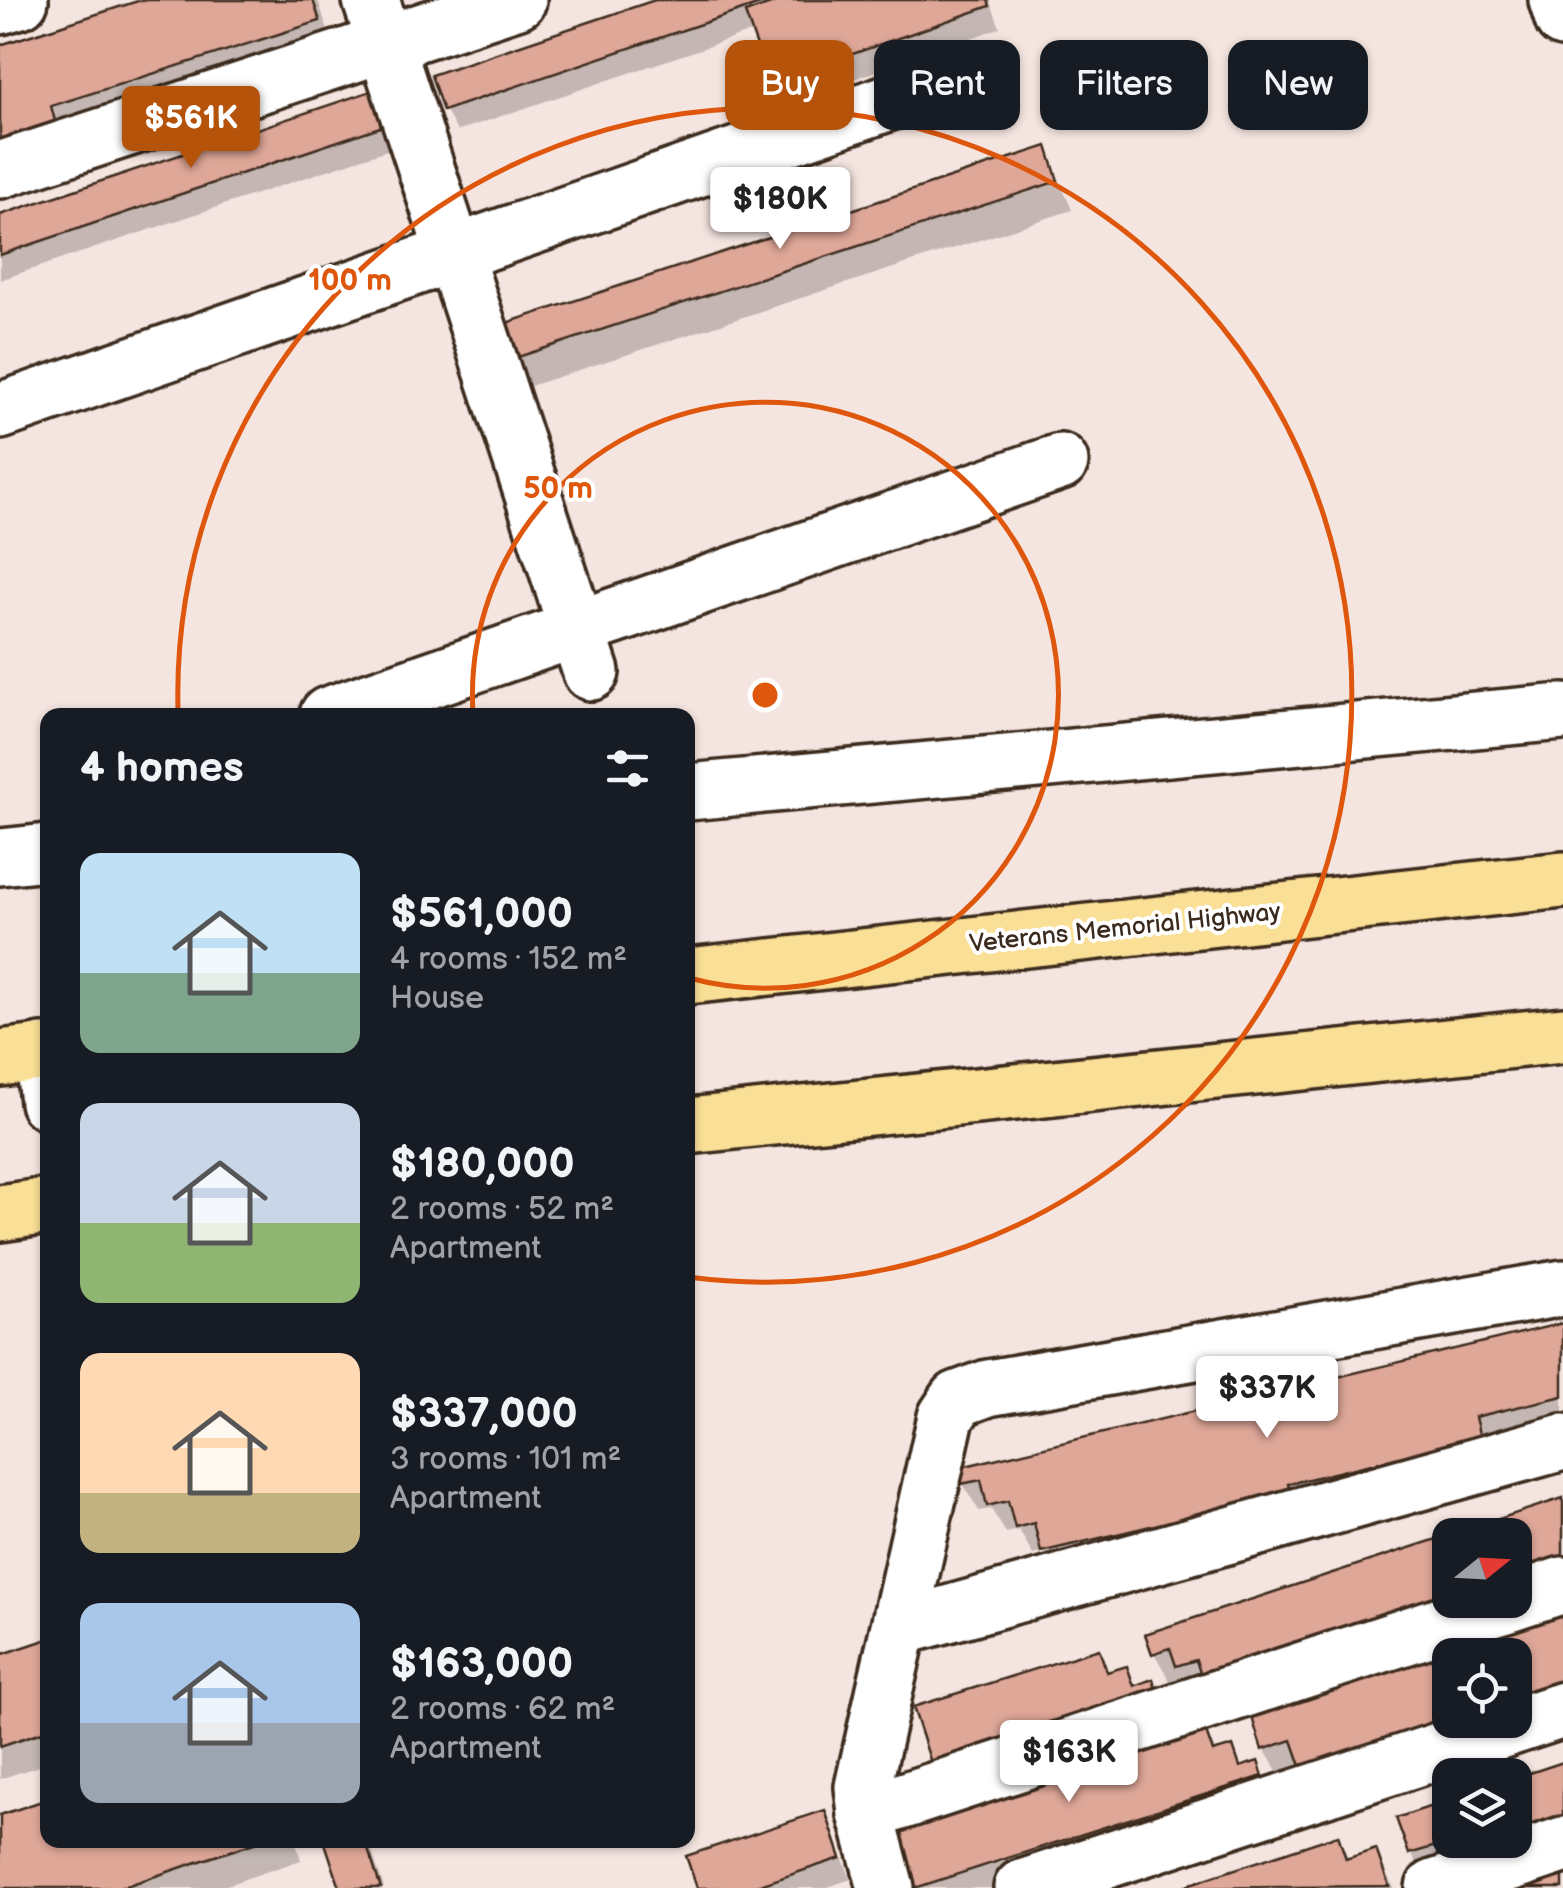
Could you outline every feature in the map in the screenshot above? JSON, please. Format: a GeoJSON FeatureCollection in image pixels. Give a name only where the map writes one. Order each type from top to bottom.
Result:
{"type":"FeatureCollection","features":[{"type":"Feature","properties":{"kind":"highway","name":"Veterans Memorial Highway"},"geometry":{"type":"LineString","coordinates":[[695,975],[1563,880]]}},
{"type":"Feature","properties":{"kind":"highway"},"geometry":{"type":"LineString","coordinates":[[695,1125],[1563,1035]]}},
{"type":"Feature","properties":{"kind":"highway"},"geometry":{"type":"LineString","coordinates":[[0,1213],[40,1207]]}},
{"type":"Feature","properties":{"kind":"lane"},"geometry":{"type":"LineString","coordinates":[[0,6],[20,0]]}},
{"type":"Feature","properties":{"kind":"lane"},"geometry":{"type":"LineString","coordinates":[[0,170],[378,22],[518,0]]}},
{"type":"Feature","properties":{"kind":"lane"},"geometry":{"type":"LineString","coordinates":[[1557,0],[1563,19]]}},
{"type":"Feature","properties":{"kind":"lane"},"geometry":{"type":"LineString","coordinates":[[378,22],[584,652]]}},
{"type":"Feature","properties":{"kind":"lane"},"geometry":{"type":"LineString","coordinates":[[0,410],[874,107]]}},
{"type":"Feature","properties":{"kind":"lane"},"geometry":{"type":"LineString","coordinates":[[356,708],[584,652],[1060,462]]}},
{"type":"Feature","properties":{"kind":"lane"},"geometry":{"type":"LineString","coordinates":[[695,791],[1563,712]]}},
{"type":"Feature","properties":{"kind":"lane"},"geometry":{"type":"LineString","coordinates":[[0,857],[40,853]]}},
{"type":"Feature","properties":{"kind":"lane"},"geometry":{"type":"LineString","coordinates":[[886,1888],[863,1787],[946,1417],[958,1399],[988,1388],[1563,1288]]}},
{"type":"Feature","properties":{"kind":"lane"},"geometry":{"type":"LineString","coordinates":[[901,1627],[1563,1442]]}},
{"type":"Feature","properties":{"kind":"lane"},"geometry":{"type":"LineString","coordinates":[[866,1813],[1563,1585]]}},
{"type":"Feature","properties":{"kind":"lane"},"geometry":{"type":"LineString","coordinates":[[1022,1888],[1563,1710]]}},
{"type":"Feature","properties":{"kind":"lane"},"geometry":{"type":"LineString","coordinates":[[1434,1888],[1563,1845]]}},
{"type":"Feature","properties":{"kind":"building"},"geometry":{"type":"Polygon","coordinates":[[[141,0],[313,0],[320,21],[51,106],[55,121],[0,139],[0,45],[141,0]]]}},
{"type":"Feature","properties":{"kind":"building"},"geometry":{"type":"Polygon","coordinates":[[[655,0],[772,0],[443,111],[431,75],[655,0]]]}},
{"type":"Feature","properties":{"kind":"building"},"geometry":{"type":"Polygon","coordinates":[[[782,0],[988,0],[990,6],[893,40],[874,40],[874,47],[854,54],[854,40],[755,40],[745,13],[782,0]]]}},
{"type":"Feature","properties":{"kind":"building"},"geometry":{"type":"Polygon","coordinates":[[[377,89],[389,124],[0,255],[0,215],[377,89]]]}},
{"type":"Feature","properties":{"kind":"building"},"geometry":{"type":"Polygon","coordinates":[[[1047,146],[1058,181],[512,359],[500,325],[1047,146]]]}},
{"type":"Feature","properties":{"kind":"building"},"geometry":{"type":"Polygon","coordinates":[[[1563,1323],[1563,1396],[1475,1417],[1480,1438],[1288,1484],[1290,1493],[1041,1552],[1034,1523],[1015,1528],[1008,1501],[987,1506],[981,1480],[961,1484],[957,1468],[1563,1323]]]}},
{"type":"Feature","properties":{"kind":"building"},"geometry":{"type":"Polygon","coordinates":[[[1563,1498],[1563,1565],[1532,1575],[1532,1518],[1502,1518],[1563,1498]]]}},
{"type":"Feature","properties":{"kind":"building"},"geometry":{"type":"Polygon","coordinates":[[[1432,1541],[1432,1606],[1203,1682],[1196,1660],[1176,1666],[1170,1648],[1152,1654],[1145,1634],[1432,1541]]]}},
{"type":"Feature","properties":{"kind":"building"},"geometry":{"type":"Polygon","coordinates":[[[1563,1611],[1563,1680],[1532,1690],[1532,1638],[1481,1638],[1563,1611]]]}},
{"type":"Feature","properties":{"kind":"building"},"geometry":{"type":"Polygon","coordinates":[[[40,1642],[40,1733],[0,1746],[0,1655],[40,1642]]]}},
{"type":"Feature","properties":{"kind":"building"},"geometry":{"type":"Polygon","coordinates":[[[1099,1649],[1107,1672],[1127,1666],[1134,1686],[1153,1679],[1159,1698],[933,1769],[913,1707],[1099,1649]]]}},
{"type":"Feature","properties":{"kind":"building"},"geometry":{"type":"Polygon","coordinates":[[[1432,1654],[1432,1723],[1301,1766],[1292,1740],[1262,1750],[1251,1714],[1432,1654]]]}},
{"type":"Feature","properties":{"kind":"building"},"geometry":{"type":"Polygon","coordinates":[[[1204,1726],[1213,1752],[1233,1746],[1240,1767],[1258,1761],[1263,1776],[915,1888],[896,1827],[1204,1726]]]}},
{"type":"Feature","properties":{"kind":"building"},"geometry":{"type":"Polygon","coordinates":[[[1563,1762],[1563,1830],[1532,1840],[1532,1772],[1563,1762]]]}},
{"type":"Feature","properties":{"kind":"building"},"geometry":{"type":"Polygon","coordinates":[[[40,1802],[40,1848],[239,1848],[120,1888],[0,1888],[0,1815],[40,1802]]]}},
{"type":"Feature","properties":{"kind":"building"},"geometry":{"type":"Polygon","coordinates":[[[1432,1806],[1432,1847],[1409,1854],[1396,1818],[1432,1806]]]}},
{"type":"Feature","properties":{"kind":"building"},"geometry":{"type":"Polygon","coordinates":[[[825,1810],[841,1858],[751,1888],[697,1888],[686,1856],[825,1810]]]}},
{"type":"Feature","properties":{"kind":"building"},"geometry":{"type":"Polygon","coordinates":[[[1338,1835],[1346,1859],[1376,1849],[1389,1886],[1178,1888],[1338,1835]]]}},
{"type":"Feature","properties":{"kind":"building"},"geometry":{"type":"Polygon","coordinates":[[[327,1848],[368,1848],[381,1888],[340,1888],[327,1848]]]}},
{"type":"Feature","properties":{"kind":"building"},"geometry":{"type":"Polygon","coordinates":[[[1440,1858],[1480,1858],[1444,1870],[1440,1858]]]}},
{"type":"Feature","properties":{"kind":"building"},"geometry":{"type":"Polygon","coordinates":[[[1563,1870],[1563,1888],[1509,1888],[1563,1870]]]}}]}
